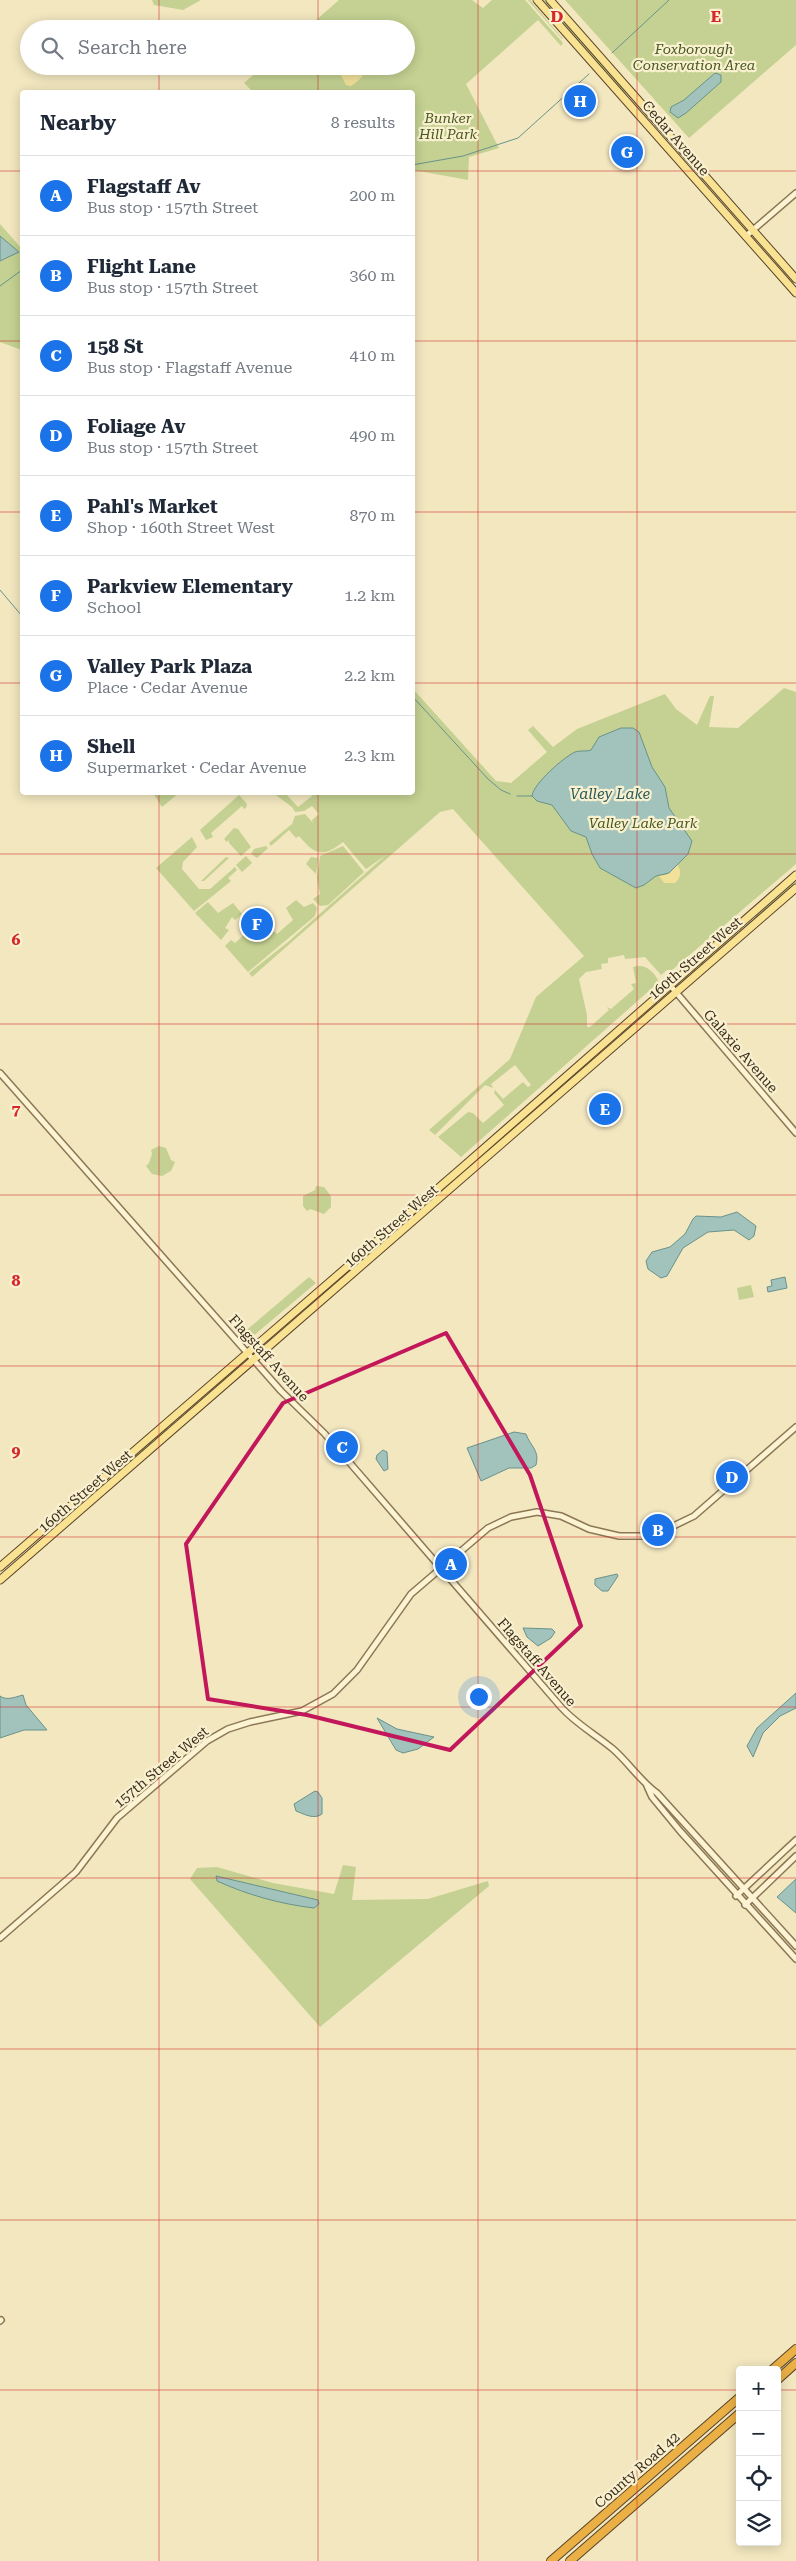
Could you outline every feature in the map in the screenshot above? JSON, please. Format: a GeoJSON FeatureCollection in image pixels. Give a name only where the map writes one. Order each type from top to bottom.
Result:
{"type":"FeatureCollection","features":[{"type":"Feature","properties":{"kind":"highway"},"geometry":{"type":"LineString","coordinates":[[777,2366],[796,2349]]}},
{"type":"Feature","properties":{"kind":"highway"},"geometry":{"type":"LineString","coordinates":[[781,2376],[796,2363]]}},
{"type":"Feature","properties":{"kind":"highway","name":"County Road 42"},"geometry":{"type":"LineString","coordinates":[[553,2560],[736,2400]]}},
{"type":"Feature","properties":{"kind":"highway","name":"County Road 42"},"geometry":{"type":"LineString","coordinates":[[570,2561],[736,2416]]}},
{"type":"Feature","properties":{"kind":"main road","name":"Cedar Avenue"},"geometry":{"type":"LineString","coordinates":[[537,0],[796,293]]}},
{"type":"Feature","properties":{"kind":"main road","name":"Cedar Avenue"},"geometry":{"type":"LineString","coordinates":[[550,0],[796,279]]}},
{"type":"Feature","properties":{"kind":"main road"},"geometry":{"type":"LineString","coordinates":[[625,99],[636,103],[651,115]]}},
{"type":"Feature","properties":{"kind":"main road","name":"160th Street West"},"geometry":{"type":"LineString","coordinates":[[0,1567],[543,1097],[796,874]]}},
{"type":"Feature","properties":{"kind":"main road","name":"160th Street West"},"geometry":{"type":"LineString","coordinates":[[0,1580],[796,888]]}},
{"type":"Feature","properties":{"kind":"street"},"geometry":{"type":"LineString","coordinates":[[746,236],[796,192]]}},
{"type":"Feature","properties":{"kind":"street","name":"Galaxie Avenue"},"geometry":{"type":"LineString","coordinates":[[669,984],[796,1133]]}},
{"type":"Feature","properties":{"kind":"street","name":"Flagstaff Avenue"},"geometry":{"type":"LineString","coordinates":[[0,1073],[254,1361],[281,1391],[318,1427],[568,1715],[612,1749],[647,1785],[658,1793],[751,1899],[796,1946]]}},
{"type":"Feature","properties":{"kind":"street","name":"157th Street West"},"geometry":{"type":"LineString","coordinates":[[0,1938],[76,1872],[118,1818],[207,1741],[228,1729],[247,1723],[302,1711],[333,1694],[357,1670],[406,1600],[488,1528],[519,1514],[553,1514],[569,1519],[589,1529],[619,1536],[644,1536],[667,1530],[694,1516],[796,1428]]}},
{"type":"Feature","properties":{"kind":"street","name":"Flagstaff Avenue"},"geometry":{"type":"LineString","coordinates":[[647,1785],[652,1797],[736,1896],[796,1959]]}},
{"type":"Feature","properties":{"kind":"street"},"geometry":{"type":"LineString","coordinates":[[736,1896],[796,1840]]}},
{"type":"Feature","properties":{"kind":"street"},"geometry":{"type":"LineString","coordinates":[[744,1905],[796,1856]]}},
{"type":"Feature","properties":{"kind":"highlighted area"},"geometry":{"type":"Polygon","coordinates":[[[446,1333],[530,1475],[581,1626],[450,1750],[307,1715],[208,1699],[186,1544],[283,1403],[446,1333]]]}},
{"type":"Feature","properties":{"kind":"green space"},"geometry":{"type":"Polygon","coordinates":[[[152,0],[201,0],[183,10],[154,5],[152,0]]]}},
{"type":"Feature","properties":{"kind":"green space","name":"Bunker Hill Park"},"geometry":{"type":"Polygon","coordinates":[[[339,0],[472,0],[483,8],[492,0],[525,0],[563,43],[561,46],[538,20],[466,84],[499,148],[469,157],[468,180],[415,170],[415,90],[251,90],[244,83],[253,75],[415,75],[415,20],[316,20],[339,0]]]}},
{"type":"Feature","properties":{"kind":"green space"},"geometry":{"type":"Polygon","coordinates":[[[528,0],[530,0],[563,39],[562,39],[528,0]]]}},
{"type":"Feature","properties":{"kind":"green space"},"geometry":{"type":"Polygon","coordinates":[[[541,0],[546,0],[627,91],[624,94],[541,0]]]}},
{"type":"Feature","properties":{"kind":"green space","name":"Foxborough Conservation Area"},"geometry":{"type":"Polygon","coordinates":[[[565,0],[796,0],[796,45],[689,138],[565,0]]]}},
{"type":"Feature","properties":{"kind":"green space"},"geometry":{"type":"Polygon","coordinates":[[[0,224],[20,247],[20,349],[0,342],[0,261],[18,252],[0,236],[0,224]]]}},
{"type":"Feature","properties":{"kind":"green space","name":"Valley Lake Park"},"geometry":{"type":"Polygon","coordinates":[[[784,688],[796,692],[796,864],[672,970],[667,970],[661,975],[645,957],[625,959],[624,955],[608,958],[608,963],[601,964],[602,969],[586,972],[579,979],[587,1015],[587,1027],[590,1027],[609,1010],[607,1007],[611,1009],[634,989],[631,984],[636,983],[633,967],[641,966],[649,969],[655,974],[659,982],[461,1157],[438,1137],[468,1112],[473,1113],[483,1123],[504,1105],[494,1093],[495,1090],[503,1099],[523,1082],[528,1087],[531,1085],[515,1065],[491,1084],[493,1088],[485,1085],[435,1135],[429,1130],[510,1059],[536,997],[584,956],[453,809],[440,812],[252,977],[249,973],[288,942],[386,855],[366,869],[343,842],[330,850],[320,852],[310,847],[299,836],[296,838],[289,830],[271,846],[269,843],[292,824],[295,816],[305,814],[313,823],[312,820],[319,814],[312,806],[304,811],[295,812],[292,807],[276,795],[287,795],[298,807],[311,795],[415,795],[415,691],[496,781],[511,783],[547,752],[528,730],[533,726],[553,747],[577,729],[665,694],[676,709],[697,725],[710,696],[714,696],[709,727],[738,728],[784,688]]]}},
{"type":"Feature","properties":{"kind":"green space"},"geometry":{"type":"Polygon","coordinates":[[[154,795],[177,795],[162,807],[154,795]]]}},
{"type":"Feature","properties":{"kind":"green space"},"geometry":{"type":"Polygon","coordinates":[[[239,795],[247,804],[246,808],[244,809],[242,806],[211,833],[213,837],[206,840],[200,830],[239,795]]]}},
{"type":"Feature","properties":{"kind":"green space"},"geometry":{"type":"Polygon","coordinates":[[[234,828],[238,829],[251,847],[241,856],[229,843],[229,840],[227,842],[224,839],[234,828]]]}},
{"type":"Feature","properties":{"kind":"green space"},"geometry":{"type":"Polygon","coordinates":[[[192,837],[197,847],[183,862],[182,869],[199,889],[210,889],[235,867],[237,870],[228,878],[231,881],[194,911],[156,868],[192,837]]]}},
{"type":"Feature","properties":{"kind":"green space"},"geometry":{"type":"Polygon","coordinates":[[[266,846],[268,848],[257,858],[251,854],[254,849],[266,846]]]}},
{"type":"Feature","properties":{"kind":"green space"},"geometry":{"type":"Polygon","coordinates":[[[343,846],[364,872],[328,905],[320,906],[313,899],[320,894],[317,878],[320,856],[343,846]]]}},
{"type":"Feature","properties":{"kind":"green space"},"geometry":{"type":"Polygon","coordinates":[[[246,856],[252,863],[242,872],[236,865],[246,856]]]}},
{"type":"Feature","properties":{"kind":"green space"},"geometry":{"type":"Polygon","coordinates":[[[226,857],[229,858],[204,881],[201,881],[226,857]]]}},
{"type":"Feature","properties":{"kind":"green space"},"geometry":{"type":"Polygon","coordinates":[[[311,857],[318,858],[316,874],[306,864],[311,857]]]}},
{"type":"Feature","properties":{"kind":"green space"},"geometry":{"type":"Polygon","coordinates":[[[796,879],[796,884],[756,918],[754,915],[796,879]]]}},
{"type":"Feature","properties":{"kind":"green space"},"geometry":{"type":"Polygon","coordinates":[[[296,900],[304,907],[313,903],[317,908],[315,916],[248,972],[225,946],[231,940],[235,943],[257,923],[261,927],[266,923],[277,934],[293,920],[286,908],[296,900]]]}},
{"type":"Feature","properties":{"kind":"green space"},"geometry":{"type":"Polygon","coordinates":[[[208,902],[218,913],[233,903],[242,914],[235,920],[232,917],[225,928],[229,930],[221,940],[195,913],[208,902]]]}},
{"type":"Feature","properties":{"kind":"green space"},"geometry":{"type":"Polygon","coordinates":[[[590,1059],[592,1061],[547,1102],[544,1100],[590,1059]]]}},
{"type":"Feature","properties":{"kind":"green space"},"geometry":{"type":"Polygon","coordinates":[[[159,1146],[166,1148],[171,1160],[175,1162],[171,1171],[162,1176],[152,1174],[146,1166],[152,1154],[151,1150],[159,1146]]]}},
{"type":"Feature","properties":{"kind":"green space"},"geometry":{"type":"Polygon","coordinates":[[[316,1186],[324,1187],[331,1196],[331,1207],[324,1214],[310,1209],[307,1211],[303,1206],[303,1196],[315,1190],[316,1186]]]}},
{"type":"Feature","properties":{"kind":"green space"},"geometry":{"type":"Polygon","coordinates":[[[309,1277],[316,1283],[252,1337],[248,1339],[242,1334],[309,1277]]]}},
{"type":"Feature","properties":{"kind":"green space"},"geometry":{"type":"Polygon","coordinates":[[[751,1285],[754,1297],[739,1300],[737,1288],[751,1285]]]}},
{"type":"Feature","properties":{"kind":"green space"},"geometry":{"type":"Polygon","coordinates":[[[167,1427],[169,1430],[117,1475],[114,1472],[167,1427]]]}},
{"type":"Feature","properties":{"kind":"green space"},"geometry":{"type":"Polygon","coordinates":[[[343,1865],[356,1867],[352,1900],[428,1899],[488,1881],[489,1886],[320,2027],[190,1879],[197,1868],[217,1867],[273,1883],[334,1894],[343,1865]]]}},
{"type":"Feature","properties":{"kind":"sand"},"geometry":{"type":"Polygon","coordinates":[[[341,75],[362,75],[351,86],[346,85],[341,75]]]}},
{"type":"Feature","properties":{"kind":"sand"},"geometry":{"type":"Polygon","coordinates":[[[677,864],[680,872],[679,879],[675,883],[664,883],[659,876],[666,875],[677,864]]]}},
{"type":"Feature","properties":{"kind":"water"},"geometry":{"type":"Polygon","coordinates":[[[715,73],[721,75],[721,82],[686,113],[678,118],[670,112],[671,107],[684,100],[715,73]]]}},
{"type":"Feature","properties":{"kind":"water"},"geometry":{"type":"Polygon","coordinates":[[[0,236],[19,252],[0,261],[0,236]]]}},
{"type":"Feature","properties":{"kind":"water","name":"Valley Lake"},"geometry":{"type":"Polygon","coordinates":[[[621,728],[633,728],[639,732],[652,767],[665,787],[669,808],[692,841],[688,854],[669,873],[656,876],[644,885],[636,888],[600,868],[592,854],[586,837],[571,831],[552,805],[537,801],[532,796],[543,778],[564,759],[575,752],[591,750],[599,737],[621,728]]]}},
{"type":"Feature","properties":{"kind":"water"},"geometry":{"type":"Polygon","coordinates":[[[737,1212],[756,1226],[754,1236],[749,1240],[734,1230],[708,1232],[683,1248],[667,1276],[661,1278],[648,1269],[646,1261],[652,1252],[670,1247],[685,1234],[696,1216],[721,1217],[737,1212]]]}},
{"type":"Feature","properties":{"kind":"water"},"geometry":{"type":"Polygon","coordinates":[[[785,1277],[787,1288],[768,1292],[767,1287],[772,1286],[771,1280],[785,1277]]]}},
{"type":"Feature","properties":{"kind":"water"},"geometry":{"type":"Polygon","coordinates":[[[514,1432],[526,1434],[536,1452],[536,1465],[531,1468],[509,1468],[481,1481],[467,1448],[514,1432]]]}},
{"type":"Feature","properties":{"kind":"water"},"geometry":{"type":"Polygon","coordinates":[[[383,1450],[387,1452],[388,1469],[384,1471],[376,1459],[377,1455],[383,1450]]]}},
{"type":"Feature","properties":{"kind":"water"},"geometry":{"type":"Polygon","coordinates":[[[617,1574],[618,1576],[608,1591],[602,1591],[595,1585],[595,1579],[617,1574]]]}},
{"type":"Feature","properties":{"kind":"water"},"geometry":{"type":"Polygon","coordinates":[[[523,1628],[552,1629],[555,1632],[551,1638],[538,1646],[527,1637],[523,1628]]]}},
{"type":"Feature","properties":{"kind":"water"},"geometry":{"type":"Polygon","coordinates":[[[796,1693],[796,1708],[780,1716],[763,1733],[753,1757],[747,1746],[757,1728],[796,1693]]]}},
{"type":"Feature","properties":{"kind":"water"},"geometry":{"type":"Polygon","coordinates":[[[23,1695],[26,1705],[47,1730],[24,1730],[0,1738],[0,1696],[14,1698],[23,1695]]]}},
{"type":"Feature","properties":{"kind":"water"},"geometry":{"type":"Polygon","coordinates":[[[377,1718],[397,1729],[434,1737],[418,1749],[403,1753],[396,1750],[377,1718]]]}},
{"type":"Feature","properties":{"kind":"water"},"geometry":{"type":"Polygon","coordinates":[[[315,1791],[322,1798],[322,1814],[312,1816],[296,1811],[294,1804],[315,1791]]]}},
{"type":"Feature","properties":{"kind":"water"},"geometry":{"type":"Polygon","coordinates":[[[216,1876],[318,1900],[319,1904],[314,1908],[264,1898],[240,1891],[217,1881],[216,1876]]]}},
{"type":"Feature","properties":{"kind":"water"},"geometry":{"type":"Polygon","coordinates":[[[796,1879],[796,1913],[777,1897],[796,1879]]]}},
{"type":"Feature","properties":{"kind":"waterway"},"geometry":{"type":"LineString","coordinates":[[612,53],[669,0]]}},
{"type":"Feature","properties":{"kind":"waterway"},"geometry":{"type":"LineString","coordinates":[[415,164],[463,156],[518,138],[589,74]]}},
{"type":"Feature","properties":{"kind":"waterway"},"geometry":{"type":"LineString","coordinates":[[0,286],[20,271]]}},
{"type":"Feature","properties":{"kind":"waterway"},"geometry":{"type":"LineString","coordinates":[[0,590],[20,614]]}},
{"type":"Feature","properties":{"kind":"waterway"},"geometry":{"type":"LineString","coordinates":[[415,699],[488,779],[501,790],[510,794]]}},
{"type":"Feature","properties":{"kind":"waterway"},"geometry":{"type":"LineString","coordinates":[[517,796],[532,796]]}},
{"type":"Feature","properties":{"kind":"place","name":"Shell"},"geometry":{"type":"Point","coordinates":[580,101]}},
{"type":"Feature","properties":{"kind":"place","name":"Valley Park Plaza"},"geometry":{"type":"Point","coordinates":[627,152]}},
{"type":"Feature","properties":{"kind":"place","name":"Parkview Elementary"},"geometry":{"type":"Point","coordinates":[257,924]}},
{"type":"Feature","properties":{"kind":"place","name":"Pahl's Market"},"geometry":{"type":"Point","coordinates":[605,1109]}},
{"type":"Feature","properties":{"kind":"place","name":"158 St"},"geometry":{"type":"Point","coordinates":[342,1447]}},
{"type":"Feature","properties":{"kind":"place","name":"Foliage Av"},"geometry":{"type":"Point","coordinates":[732,1477]}},
{"type":"Feature","properties":{"kind":"place","name":"Flight Lane"},"geometry":{"type":"Point","coordinates":[658,1530]}},
{"type":"Feature","properties":{"kind":"place","name":"Flagstaff Av"},"geometry":{"type":"Point","coordinates":[451,1564]}}]}
